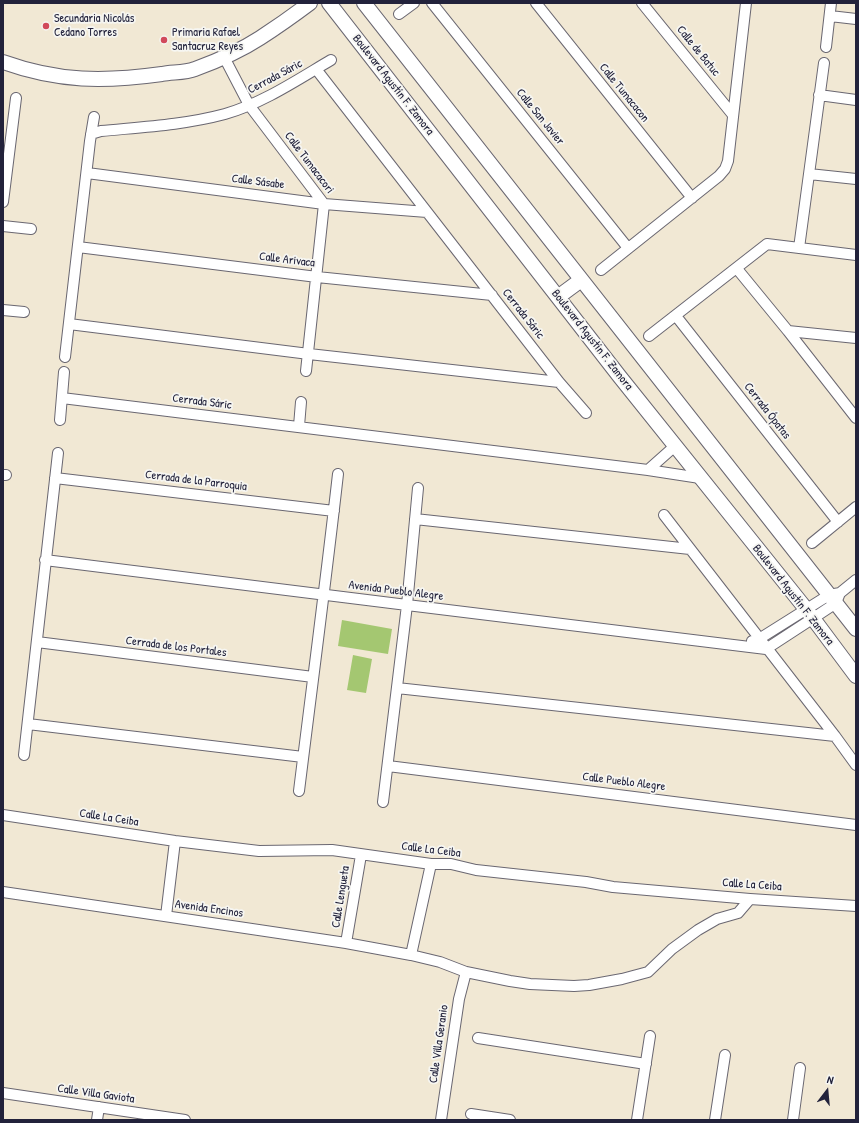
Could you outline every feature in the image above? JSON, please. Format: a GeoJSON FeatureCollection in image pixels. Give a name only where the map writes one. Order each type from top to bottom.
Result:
{"type":"FeatureCollection","features":[{"type":"Feature","properties":{"kind":"street"},"geometry":{"type":"LineString","coordinates":[[3,62],[46,74],[69,78],[101,80],[131,78],[193,70],[224,57],[260,38],[310,3]]}},
{"type":"Feature","properties":{"kind":"street","name":"Boulevard Agustín F. Zamora"},"geometry":{"type":"LineString","coordinates":[[329,3],[700,478],[809,614],[856,676]]}},
{"type":"Feature","properties":{"kind":"street"},"geometry":{"type":"LineString","coordinates":[[364,3],[581,280],[835,597],[856,629]]}},
{"type":"Feature","properties":{"kind":"street"},"geometry":{"type":"LineString","coordinates":[[399,14],[414,3]]}},
{"type":"Feature","properties":{"kind":"street","name":"Calle San Javier"},"geometry":{"type":"LineString","coordinates":[[432,3],[628,248]]}},
{"type":"Feature","properties":{"kind":"street","name":"Calle Tumacacon"},"geometry":{"type":"LineString","coordinates":[[536,3],[692,198]]}},
{"type":"Feature","properties":{"kind":"street","name":"Calle de Batuc"},"geometry":{"type":"LineString","coordinates":[[642,3],[733,115]]}},
{"type":"Feature","properties":{"kind":"street"},"geometry":{"type":"LineString","coordinates":[[601,270],[692,198],[719,176],[725,169],[728,161],[746,3]]}},
{"type":"Feature","properties":{"kind":"street"},"geometry":{"type":"LineString","coordinates":[[826,47],[831,3]]}},
{"type":"Feature","properties":{"kind":"street"},"geometry":{"type":"LineString","coordinates":[[830,16],[856,19]]}},
{"type":"Feature","properties":{"kind":"street","name":"Calle Tumacacori"},"geometry":{"type":"LineString","coordinates":[[224,57],[249,105],[324,204],[306,371]]}},
{"type":"Feature","properties":{"kind":"street"},"geometry":{"type":"LineString","coordinates":[[316,69],[331,60]]}},
{"type":"Feature","properties":{"kind":"street"},"geometry":{"type":"LineString","coordinates":[[799,248],[824,63]]}},
{"type":"Feature","properties":{"kind":"street","name":"Cerrada Sáric"},"geometry":{"type":"LineString","coordinates":[[91,134],[101,131],[174,125],[225,114],[271,95],[316,69],[559,382],[586,413]]}},
{"type":"Feature","properties":{"kind":"street"},"geometry":{"type":"LineString","coordinates":[[819,95],[856,100]]}},
{"type":"Feature","properties":{"kind":"street"},"geometry":{"type":"LineString","coordinates":[[3,202],[8,125],[16,98]]}},
{"type":"Feature","properties":{"kind":"street"},"geometry":{"type":"LineString","coordinates":[[65,357],[94,117]]}},
{"type":"Feature","properties":{"kind":"street","name":"Calle Sásabe"},"geometry":{"type":"LineString","coordinates":[[87,173],[324,204],[427,212]]}},
{"type":"Feature","properties":{"kind":"street"},"geometry":{"type":"LineString","coordinates":[[809,174],[856,179]]}},
{"type":"Feature","properties":{"kind":"street"},"geometry":{"type":"LineString","coordinates":[[3,226],[31,229]]}},
{"type":"Feature","properties":{"kind":"street"},"geometry":{"type":"LineString","coordinates":[[649,336],[767,244],[856,256]]}},
{"type":"Feature","properties":{"kind":"street","name":"Calle Arivaca"},"geometry":{"type":"LineString","coordinates":[[78,247],[317,277],[492,296]]}},
{"type":"Feature","properties":{"kind":"street"},"geometry":{"type":"LineString","coordinates":[[735,269],[738,270],[788,331],[856,418]]}},
{"type":"Feature","properties":{"kind":"street"},"geometry":{"type":"LineString","coordinates":[[558,296],[581,280]]}},
{"type":"Feature","properties":{"kind":"street"},"geometry":{"type":"LineString","coordinates":[[3,310],[24,312]]}},
{"type":"Feature","properties":{"kind":"street","name":"Cerrada Ópatas"},"geometry":{"type":"LineString","coordinates":[[676,316],[838,522]]}},
{"type":"Feature","properties":{"kind":"street"},"geometry":{"type":"LineString","coordinates":[[69,324],[309,354],[559,382]]}},
{"type":"Feature","properties":{"kind":"street"},"geometry":{"type":"LineString","coordinates":[[788,331],[856,338]]}},
{"type":"Feature","properties":{"kind":"street"},"geometry":{"type":"LineString","coordinates":[[60,420],[64,372]]}},
{"type":"Feature","properties":{"kind":"street","name":"Cerrada Sáric"},"geometry":{"type":"LineString","coordinates":[[62,398],[299,426],[648,470],[700,478]]}},
{"type":"Feature","properties":{"kind":"street"},"geometry":{"type":"LineString","coordinates":[[299,426],[301,402]]}},
{"type":"Feature","properties":{"kind":"street"},"geometry":{"type":"LineString","coordinates":[[648,470],[675,446]]}},
{"type":"Feature","properties":{"kind":"street"},"geometry":{"type":"LineString","coordinates":[[24,755],[58,453]]}},
{"type":"Feature","properties":{"kind":"street"},"geometry":{"type":"LineString","coordinates":[[299,792],[338,474]]}},
{"type":"Feature","properties":{"kind":"street","name":"Cerrada de la Parroquia"},"geometry":{"type":"LineString","coordinates":[[55,478],[334,511]]}},
{"type":"Feature","properties":{"kind":"street"},"geometry":{"type":"LineString","coordinates":[[383,802],[407,606],[418,488]]}},
{"type":"Feature","properties":{"kind":"street"},"geometry":{"type":"LineString","coordinates":[[812,544],[856,507]]}},
{"type":"Feature","properties":{"kind":"street"},"geometry":{"type":"LineString","coordinates":[[664,515],[766,649],[835,736],[856,766]]}},
{"type":"Feature","properties":{"kind":"street"},"geometry":{"type":"LineString","coordinates":[[415,519],[690,549]]}},
{"type":"Feature","properties":{"kind":"street","name":"Avenida Pueblo Alegre"},"geometry":{"type":"LineString","coordinates":[[45,560],[407,606],[743,645],[766,649],[809,614],[835,597],[856,580]]}},
{"type":"Feature","properties":{"kind":"street","name":"Avenida Pueblo Alegre"},"geometry":{"type":"LineString","coordinates":[[743,645],[759,639],[809,614]]}},
{"type":"Feature","properties":{"kind":"street","name":"Cerrada de los Portales"},"geometry":{"type":"LineString","coordinates":[[37,642],[313,677]]}},
{"type":"Feature","properties":{"kind":"street"},"geometry":{"type":"LineString","coordinates":[[397,688],[835,736]]}},
{"type":"Feature","properties":{"kind":"street"},"geometry":{"type":"LineString","coordinates":[[28,724],[304,757]]}},
{"type":"Feature","properties":{"kind":"street","name":"Calle Pueblo Alegre"},"geometry":{"type":"LineString","coordinates":[[388,766],[856,825]]}},
{"type":"Feature","properties":{"kind":"street","name":"Calle La Ceiba"},"geometry":{"type":"LineString","coordinates":[[3,815],[175,841],[259,850],[332,850],[432,864],[451,864],[476,870],[586,882],[614,887],[750,899],[856,906]]}},
{"type":"Feature","properties":{"kind":"street"},"geometry":{"type":"LineString","coordinates":[[166,916],[175,841]]}},
{"type":"Feature","properties":{"kind":"street","name":"Calle Lengueta"},"geometry":{"type":"LineString","coordinates":[[346,943],[361,854]]}},
{"type":"Feature","properties":{"kind":"street"},"geometry":{"type":"LineString","coordinates":[[411,955],[432,864]]}},
{"type":"Feature","properties":{"kind":"street","name":"Avenida Encinos"},"geometry":{"type":"LineString","coordinates":[[3,892],[346,943],[411,955],[440,962],[466,972],[510,981],[530,984],[574,986],[596,984],[648,972],[672,949],[698,930],[717,920],[738,912],[750,899]]}},
{"type":"Feature","properties":{"kind":"street","name":"Calle Villa Geranio"},"geometry":{"type":"LineString","coordinates":[[441,1120],[459,999],[466,972]]}},
{"type":"Feature","properties":{"kind":"street"},"geometry":{"type":"LineString","coordinates":[[638,1120],[650,1036]]}},
{"type":"Feature","properties":{"kind":"street"},"geometry":{"type":"LineString","coordinates":[[478,1038],[646,1064]]}},
{"type":"Feature","properties":{"kind":"street"},"geometry":{"type":"LineString","coordinates":[[715,1120],[725,1055]]}},
{"type":"Feature","properties":{"kind":"street"},"geometry":{"type":"LineString","coordinates":[[793,1120],[800,1068]]}},
{"type":"Feature","properties":{"kind":"street","name":"Calle Villa Gaviota"},"geometry":{"type":"LineString","coordinates":[[3,1093],[185,1120]]}},
{"type":"Feature","properties":{"kind":"street"},"geometry":{"type":"LineString","coordinates":[[97,1120],[99,1108]]}},
{"type":"Feature","properties":{"kind":"street"},"geometry":{"type":"LineString","coordinates":[[471,1114],[510,1120]]}},
{"type":"Feature","properties":{"kind":"green space"},"geometry":{"type":"Polygon","coordinates":[[[342,620],[392,629],[388,654],[338,646],[342,620]]]}},
{"type":"Feature","properties":{"kind":"green space"},"geometry":{"type":"Polygon","coordinates":[[[353,655],[372,659],[366,693],[347,690],[353,655]]]}},
{"type":"Feature","properties":{"kind":"place","name":"Secundaria Nicolás Cedano Torres"},"geometry":{"type":"Point","coordinates":[46,26]}},
{"type":"Feature","properties":{"kind":"place","name":"Primaria Rafael Santacruz Reyes"},"geometry":{"type":"Point","coordinates":[164,40]}}]}
